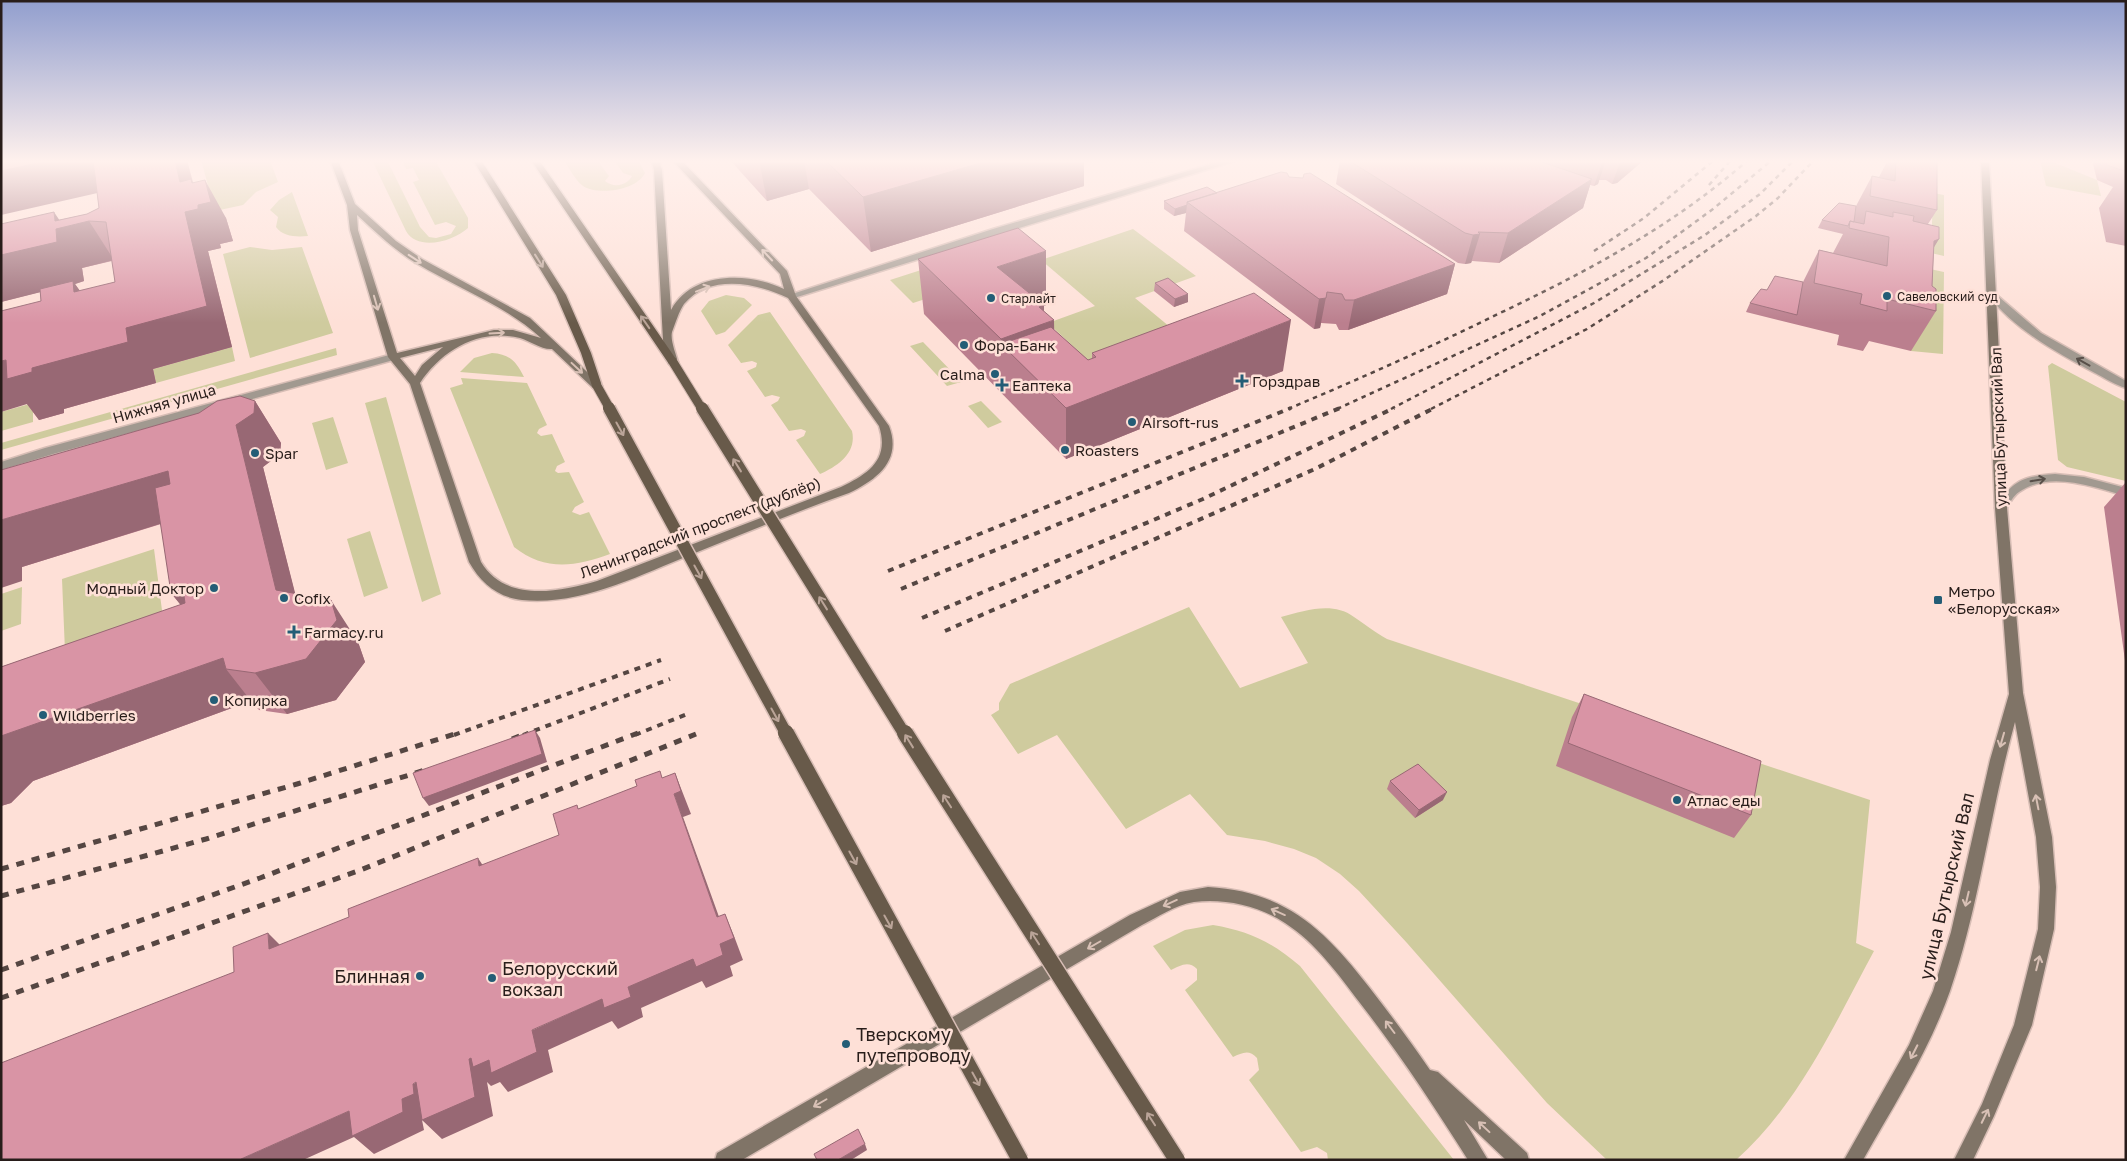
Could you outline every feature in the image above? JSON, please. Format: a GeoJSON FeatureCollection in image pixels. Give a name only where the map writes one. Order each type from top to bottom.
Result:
{"type":"FeatureCollection","features":[{"type":"Feature","properties":{"kind":"main road"},"geometry":{"type":"LineString","coordinates":[[511,214],[561,295],[586,353],[597,386],[1020,1160]]}},
{"type":"Feature","properties":{"kind":"main road"},"geometry":{"type":"LineString","coordinates":[[572,214],[672,362],[935,782],[1177,1160]]}},
{"type":"Feature","properties":{"kind":"street","name":"Ленинградский проспект (дублёр)"},"geometry":{"type":"LineString","coordinates":[[352,214],[354,230],[393,357],[415,383],[475,562],[481,573],[492,584],[505,592],[541,596],[578,590],[621,577],[845,490],[868,478],[882,463],[889,446],[889,436],[884,426],[791,296],[784,273],[728,214]]}},
{"type":"Feature","properties":{"kind":"street","name":"Ленинградский проспект (дублёр)"},"geometry":{"type":"LineString","coordinates":[[361,214],[387,238],[419,261],[527,320],[597,386]]}},
{"type":"Feature","properties":{"kind":"street"},"geometry":{"type":"LineString","coordinates":[[661,214],[668,340],[672,362]]}},
{"type":"Feature","properties":{"kind":"street"},"geometry":{"type":"LineString","coordinates":[[668,340],[675,312],[682,302],[693,293],[710,286],[726,282],[749,281],[763,284],[791,296],[1053,214]]}},
{"type":"Feature","properties":{"kind":"street","name":"улица Бутырский Вал"},"geometry":{"type":"LineString","coordinates":[[1963,1160],[1988,1110],[2023,1025],[2046,929],[2048,887],[2044,837],[2016,694],[2001,508],[1988,214]]}},
{"type":"Feature","properties":{"kind":"street"},"geometry":{"type":"LineString","coordinates":[[1992,294],[2013,317],[2031,332],[2126,385]]}},
{"type":"Feature","properties":{"kind":"street"},"geometry":{"type":"LineString","coordinates":[[393,357],[473,336],[497,332],[517,333],[546,344],[565,356]]}},
{"type":"Feature","properties":{"kind":"street"},"geometry":{"type":"LineString","coordinates":[[415,383],[422,370],[433,358],[451,346],[473,336]]}},
{"type":"Feature","properties":{"kind":"street","name":"Нижняя улица"},"geometry":{"type":"LineString","coordinates":[[1,466],[49,451],[393,357]]}},
{"type":"Feature","properties":{"kind":"street"},"geometry":{"type":"LineString","coordinates":[[2001,508],[2013,490],[2033,480],[2064,478],[2126,492]]}},
{"type":"Feature","properties":{"kind":"street","name":"улица Бутырский Вал"},"geometry":{"type":"LineString","coordinates":[[1852,1160],[1915,1051],[1941,992],[1959,932],[1997,760],[2016,694]]}},
{"type":"Feature","properties":{"kind":"street"},"geometry":{"type":"LineString","coordinates":[[724,1160],[1136,920],[1175,901],[1193,895],[1221,895],[1238,898],[1268,908],[1299,924],[1330,952],[1419,1066],[1479,1160]]}},
{"type":"Feature","properties":{"kind":"street"},"geometry":{"type":"LineString","coordinates":[[1419,1066],[1520,1160]]}},
{"type":"Feature","properties":{"kind":"shaded area"},"geometry":{"type":"Polygon","coordinates":[[[275,214],[300,214],[308,236],[286,235],[282,233],[276,227],[278,217],[275,214]]]}},
{"type":"Feature","properties":{"kind":"shaded area"},"geometry":{"type":"Polygon","coordinates":[[[398,214],[414,214],[420,227],[429,237],[436,238],[451,234],[456,226],[446,222],[435,225],[429,214],[466,214],[468,218],[468,228],[462,233],[436,242],[427,243],[419,241],[406,231],[398,214]]]}},
{"type":"Feature","properties":{"kind":"shaded area"},"geometry":{"type":"Polygon","coordinates":[[[1932,214],[1944,214],[1944,256],[1931,253],[1932,214]]]}},
{"type":"Feature","properties":{"kind":"shaded area"},"geometry":{"type":"Polygon","coordinates":[[[1133,229],[1196,276],[1135,298],[1176,332],[1092,364],[1048,323],[1095,306],[1041,260],[1133,229]]]}},
{"type":"Feature","properties":{"kind":"shaded area"},"geometry":{"type":"Polygon","coordinates":[[[1002,244],[1021,268],[913,303],[890,280],[1002,244]]]}},
{"type":"Feature","properties":{"kind":"shaded area"},"geometry":{"type":"Polygon","coordinates":[[[250,247],[272,250],[302,247],[333,333],[250,358],[223,254],[250,247]]]}},
{"type":"Feature","properties":{"kind":"shaded area"},"geometry":{"type":"Polygon","coordinates":[[[1916,266],[1944,272],[1943,354],[1911,351],[1916,266]]]}},
{"type":"Feature","properties":{"kind":"shaded area"},"geometry":{"type":"Polygon","coordinates":[[[726,295],[744,298],[752,305],[725,332],[716,335],[701,311],[709,301],[726,295]]]}},
{"type":"Feature","properties":{"kind":"shaded area"},"geometry":{"type":"Polygon","coordinates":[[[770,312],[852,431],[852,446],[845,458],[820,474],[796,440],[804,436],[806,431],[801,429],[789,431],[771,405],[778,401],[780,397],[772,395],[765,397],[747,371],[756,367],[757,363],[752,361],[741,363],[728,345],[758,315],[770,312]]]}},
{"type":"Feature","properties":{"kind":"shaded area"},"geometry":{"type":"Polygon","coordinates":[[[923,342],[961,382],[947,386],[910,346],[923,342]]]}},
{"type":"Feature","properties":{"kind":"shaded area"},"geometry":{"type":"Polygon","coordinates":[[[232,347],[235,361],[156,383],[153,369],[232,347]]]}},
{"type":"Feature","properties":{"kind":"shaded area"},"geometry":{"type":"Polygon","coordinates":[[[336,348],[337,355],[1,450],[1,443],[336,348]]]}},
{"type":"Feature","properties":{"kind":"shaded area"},"geometry":{"type":"Polygon","coordinates":[[[492,353],[511,359],[524,377],[460,372],[474,358],[492,353]]]}},
{"type":"Feature","properties":{"kind":"shaded area"},"geometry":{"type":"Polygon","coordinates":[[[2052,363],[2126,402],[2126,481],[2067,467],[2058,460],[2048,366],[2052,363]]]}},
{"type":"Feature","properties":{"kind":"shaded area"},"geometry":{"type":"Polygon","coordinates":[[[461,378],[527,383],[547,425],[539,429],[537,433],[541,436],[552,434],[565,462],[557,466],[555,471],[558,473],[569,472],[584,502],[575,507],[572,512],[580,515],[589,512],[610,554],[584,562],[560,564],[537,560],[525,555],[514,547],[450,388],[463,384],[461,378]]]}},
{"type":"Feature","properties":{"kind":"shaded area"},"geometry":{"type":"Polygon","coordinates":[[[386,397],[441,594],[422,602],[365,403],[386,397]]]}},
{"type":"Feature","properties":{"kind":"shaded area"},"geometry":{"type":"Polygon","coordinates":[[[981,401],[1002,422],[988,428],[968,406],[981,401]]]}},
{"type":"Feature","properties":{"kind":"shaded area"},"geometry":{"type":"Polygon","coordinates":[[[33,403],[33,422],[1,431],[1,412],[33,403]]]}},
{"type":"Feature","properties":{"kind":"shaded area"},"geometry":{"type":"Polygon","coordinates":[[[333,417],[348,463],[326,470],[312,423],[333,417]]]}},
{"type":"Feature","properties":{"kind":"shaded area"},"geometry":{"type":"Polygon","coordinates":[[[370,531],[388,588],[364,597],[347,539],[370,531]]]}},
{"type":"Feature","properties":{"kind":"shaded area"},"geometry":{"type":"Polygon","coordinates":[[[154,549],[166,641],[66,676],[62,579],[154,549]]]}},
{"type":"Feature","properties":{"kind":"shaded area"},"geometry":{"type":"Polygon","coordinates":[[[22,587],[21,624],[1,631],[1,594],[22,587]]]}},
{"type":"Feature","properties":{"kind":"shaded area"},"geometry":{"type":"Polygon","coordinates":[[[1189,607],[1240,688],[1308,663],[1281,617],[1318,609],[1337,609],[1346,612],[1387,639],[1870,800],[1856,943],[1874,951],[1814,1062],[1779,1114],[1758,1138],[1736,1160],[1607,1160],[1547,1103],[1407,943],[1359,891],[1340,874],[1316,858],[1294,849],[1265,841],[1227,835],[1190,794],[1126,829],[1057,735],[1018,754],[991,715],[999,710],[999,703],[1010,684],[1189,607]]]}},
{"type":"Feature","properties":{"kind":"shaded area"},"geometry":{"type":"Polygon","coordinates":[[[1213,925],[1226,927],[1260,939],[1280,950],[1300,966],[1454,1160],[1328,1160],[1327,1153],[1317,1147],[1301,1152],[1249,1080],[1259,1070],[1257,1058],[1251,1053],[1242,1053],[1233,1057],[1185,990],[1197,980],[1197,969],[1187,964],[1171,970],[1153,946],[1185,930],[1213,925]]]}},
{"type":"Feature","properties":{"kind":"building"},"geometry":{"type":"Polygon","coordinates":[[[44,214],[54,214],[55,221],[86,214],[186,214],[207,306],[126,328],[128,342],[32,368],[32,372],[7,379],[6,360],[1,361],[1,311],[41,301],[40,289],[73,281],[74,292],[115,282],[106,222],[89,221],[56,229],[57,242],[1,255],[1,224],[44,214]]]}},
{"type":"Feature","properties":{"kind":"building"},"geometry":{"type":"Polygon","coordinates":[[[1204,214],[1376,214],[1455,264],[1354,300],[1345,300],[1342,294],[1327,292],[1326,298],[1319,299],[1204,214]]]}},
{"type":"Feature","properties":{"kind":"building"},"geometry":{"type":"Polygon","coordinates":[[[1435,214],[1537,214],[1508,233],[1478,232],[1480,234],[1473,235],[1465,233],[1435,214]]]}},
{"type":"Feature","properties":{"kind":"building"},"geometry":{"type":"Polygon","coordinates":[[[1828,214],[1855,214],[1854,222],[1850,221],[1848,226],[1822,220],[1828,214]]]}},
{"type":"Feature","properties":{"kind":"building"},"geometry":{"type":"Polygon","coordinates":[[[1866,214],[1880,214],[1893,217],[1893,214],[1904,214],[1914,216],[1913,221],[1939,227],[1939,239],[1934,241],[1932,286],[1936,289],[1936,311],[1887,299],[1887,311],[1860,304],[1862,294],[1814,283],[1819,250],[1887,266],[1889,237],[1849,228],[1850,221],[1864,224],[1866,214]]]}},
{"type":"Feature","properties":{"kind":"building"},"geometry":{"type":"Polygon","coordinates":[[[1018,228],[1046,251],[997,267],[1044,305],[1039,307],[1054,320],[1001,339],[918,259],[1018,228]]]}},
{"type":"Feature","properties":{"kind":"building"},"geometry":{"type":"Polygon","coordinates":[[[1775,276],[1803,282],[1797,315],[1750,303],[1761,289],[1767,290],[1775,276]]]}},
{"type":"Feature","properties":{"kind":"building"},"geometry":{"type":"Polygon","coordinates":[[[1168,278],[1188,294],[1175,299],[1155,283],[1168,278]]]}},
{"type":"Feature","properties":{"kind":"building"},"geometry":{"type":"Polygon","coordinates":[[[1254,293],[1291,320],[1066,408],[1001,344],[1051,327],[1088,360],[1096,357],[1092,353],[1254,293]]]}},
{"type":"Feature","properties":{"kind":"building"},"geometry":{"type":"Polygon","coordinates":[[[240,396],[255,401],[254,413],[236,425],[276,590],[331,600],[337,620],[306,659],[255,673],[226,669],[223,658],[1,736],[1,667],[185,603],[183,589],[171,593],[155,488],[170,484],[168,471],[1,520],[1,470],[199,413],[217,401],[240,396]]]}},
{"type":"Feature","properties":{"kind":"building"},"geometry":{"type":"Polygon","coordinates":[[[1584,694],[1761,761],[1751,815],[1568,743],[1584,694]]]}},
{"type":"Feature","properties":{"kind":"building"},"geometry":{"type":"Polygon","coordinates":[[[535,730],[542,754],[423,798],[413,773],[535,730]]]}},
{"type":"Feature","properties":{"kind":"building"},"geometry":{"type":"Polygon","coordinates":[[[1418,764],[1447,792],[1419,810],[1390,781],[1418,764]]]}},
{"type":"Feature","properties":{"kind":"building","name":"Белорусский вокзал"},"geometry":{"type":"Polygon","coordinates":[[[660,771],[662,778],[675,773],[681,791],[674,794],[717,917],[725,914],[734,938],[720,944],[723,955],[696,967],[693,959],[628,987],[631,997],[604,1008],[602,999],[532,1030],[537,1052],[491,1073],[489,1060],[473,1067],[471,1058],[469,1059],[475,1097],[422,1120],[416,1082],[413,1084],[414,1094],[402,1099],[403,1112],[352,1136],[349,1111],[241,1160],[1,1160],[1,1063],[234,972],[233,947],[268,933],[269,949],[349,917],[348,909],[478,858],[479,866],[559,835],[553,814],[577,805],[578,809],[637,786],[635,780],[660,771]]]}},
{"type":"Feature","properties":{"kind":"building"},"geometry":{"type":"Polygon","coordinates":[[[858,1129],[865,1144],[838,1160],[817,1160],[814,1154],[858,1129]]]}},
{"type":"Feature","properties":{"kind":"railway"},"geometry":{"type":"LineString","coordinates":[[1594,251],[1649,214]]}},
{"type":"Feature","properties":{"kind":"railway"},"geometry":{"type":"LineString","coordinates":[[1288,409],[1367,375],[1532,298],[1629,246],[1678,214]]}},
{"type":"Feature","properties":{"kind":"railway"},"geometry":{"type":"LineString","coordinates":[[1337,409],[1540,316],[1646,258],[1706,214]]}},
{"type":"Feature","properties":{"kind":"railway"},"geometry":{"type":"LineString","coordinates":[[1391,409],[1594,303],[1705,235],[1733,214]]}},
{"type":"Feature","properties":{"kind":"railway"},"geometry":{"type":"LineString","coordinates":[[1431,409],[1587,329],[1664,280],[1758,214]]}},
{"type":"Feature","properties":{"kind":"railway"},"geometry":{"type":"LineString","coordinates":[[888,571],[1291,408]]}},
{"type":"Feature","properties":{"kind":"railway"},"geometry":{"type":"LineString","coordinates":[[901,589],[1340,408]]}},
{"type":"Feature","properties":{"kind":"railway"},"geometry":{"type":"LineString","coordinates":[[922,618],[1203,499],[1394,408]]}},
{"type":"Feature","properties":{"kind":"railway"},"geometry":{"type":"LineString","coordinates":[[945,631],[1315,469],[1434,408]]}},
{"type":"Feature","properties":{"kind":"railway"},"geometry":{"type":"LineString","coordinates":[[454,735],[661,660]]}},
{"type":"Feature","properties":{"kind":"railway"},"geometry":{"type":"LineString","coordinates":[[523,735],[670,679]]}},
{"type":"Feature","properties":{"kind":"railway"},"geometry":{"type":"LineString","coordinates":[[635,735],[687,714]]}},
{"type":"Feature","properties":{"kind":"railway"},"geometry":{"type":"LineString","coordinates":[[1,869],[297,784],[458,733]]}},
{"type":"Feature","properties":{"kind":"railway"},"geometry":{"type":"LineString","coordinates":[[512,739],[527,733]]}},
{"type":"Feature","properties":{"kind":"railway"},"geometry":{"type":"LineString","coordinates":[[1,970],[260,878],[638,733]]}},
{"type":"Feature","properties":{"kind":"railway"},"geometry":{"type":"LineString","coordinates":[[1,998],[358,871],[696,734]]}},
{"type":"Feature","properties":{"kind":"railway"},"geometry":{"type":"LineString","coordinates":[[1,896],[206,839],[425,770]]}},
{"type":"Feature","properties":{"kind":"place","name":"Савеловский cуд"},"geometry":{"type":"Point","coordinates":[1887,296]}},
{"type":"Feature","properties":{"kind":"place","name":"Старлайт"},"geometry":{"type":"Point","coordinates":[991,298]}},
{"type":"Feature","properties":{"kind":"place","name":"Фора-Банк"},"geometry":{"type":"Point","coordinates":[964,345]}},
{"type":"Feature","properties":{"kind":"place","name":"Calma"},"geometry":{"type":"Point","coordinates":[995,374]}},
{"type":"Feature","properties":{"kind":"place","name":"Горздрав"},"geometry":{"type":"Point","coordinates":[1242,381]}},
{"type":"Feature","properties":{"kind":"place","name":"Еаптека"},"geometry":{"type":"Point","coordinates":[1002,385]}},
{"type":"Feature","properties":{"kind":"place","name":"Airsoft-rus"},"geometry":{"type":"Point","coordinates":[1132,422]}},
{"type":"Feature","properties":{"kind":"place","name":"Roasters"},"geometry":{"type":"Point","coordinates":[1065,450]}},
{"type":"Feature","properties":{"kind":"place","name":"Spar"},"geometry":{"type":"Point","coordinates":[255,453]}},
{"type":"Feature","properties":{"kind":"place","name":"Модный Доктор"},"geometry":{"type":"Point","coordinates":[214,588]}},
{"type":"Feature","properties":{"kind":"place","name":"Cofix"},"geometry":{"type":"Point","coordinates":[284,598]}},
{"type":"Feature","properties":{"kind":"place","name":"Метро «Белорусская»"},"geometry":{"type":"Point","coordinates":[1938,600]}},
{"type":"Feature","properties":{"kind":"place","name":"Farmacy.ru"},"geometry":{"type":"Point","coordinates":[294,632]}},
{"type":"Feature","properties":{"kind":"place","name":"Копирка"},"geometry":{"type":"Point","coordinates":[214,700]}},
{"type":"Feature","properties":{"kind":"place","name":"Wildberries"},"geometry":{"type":"Point","coordinates":[43,715]}},
{"type":"Feature","properties":{"kind":"place","name":"Атлас еды"},"geometry":{"type":"Point","coordinates":[1677,800]}},
{"type":"Feature","properties":{"kind":"place","name":"Блинная"},"geometry":{"type":"Point","coordinates":[420,976]}},
{"type":"Feature","properties":{"kind":"place","name":"Белорусский вокзал"},"geometry":{"type":"Point","coordinates":[492,978]}},
{"type":"Feature","properties":{"kind":"place","name":"Тверскому путепроводу"},"geometry":{"type":"Point","coordinates":[846,1044]}}]}
